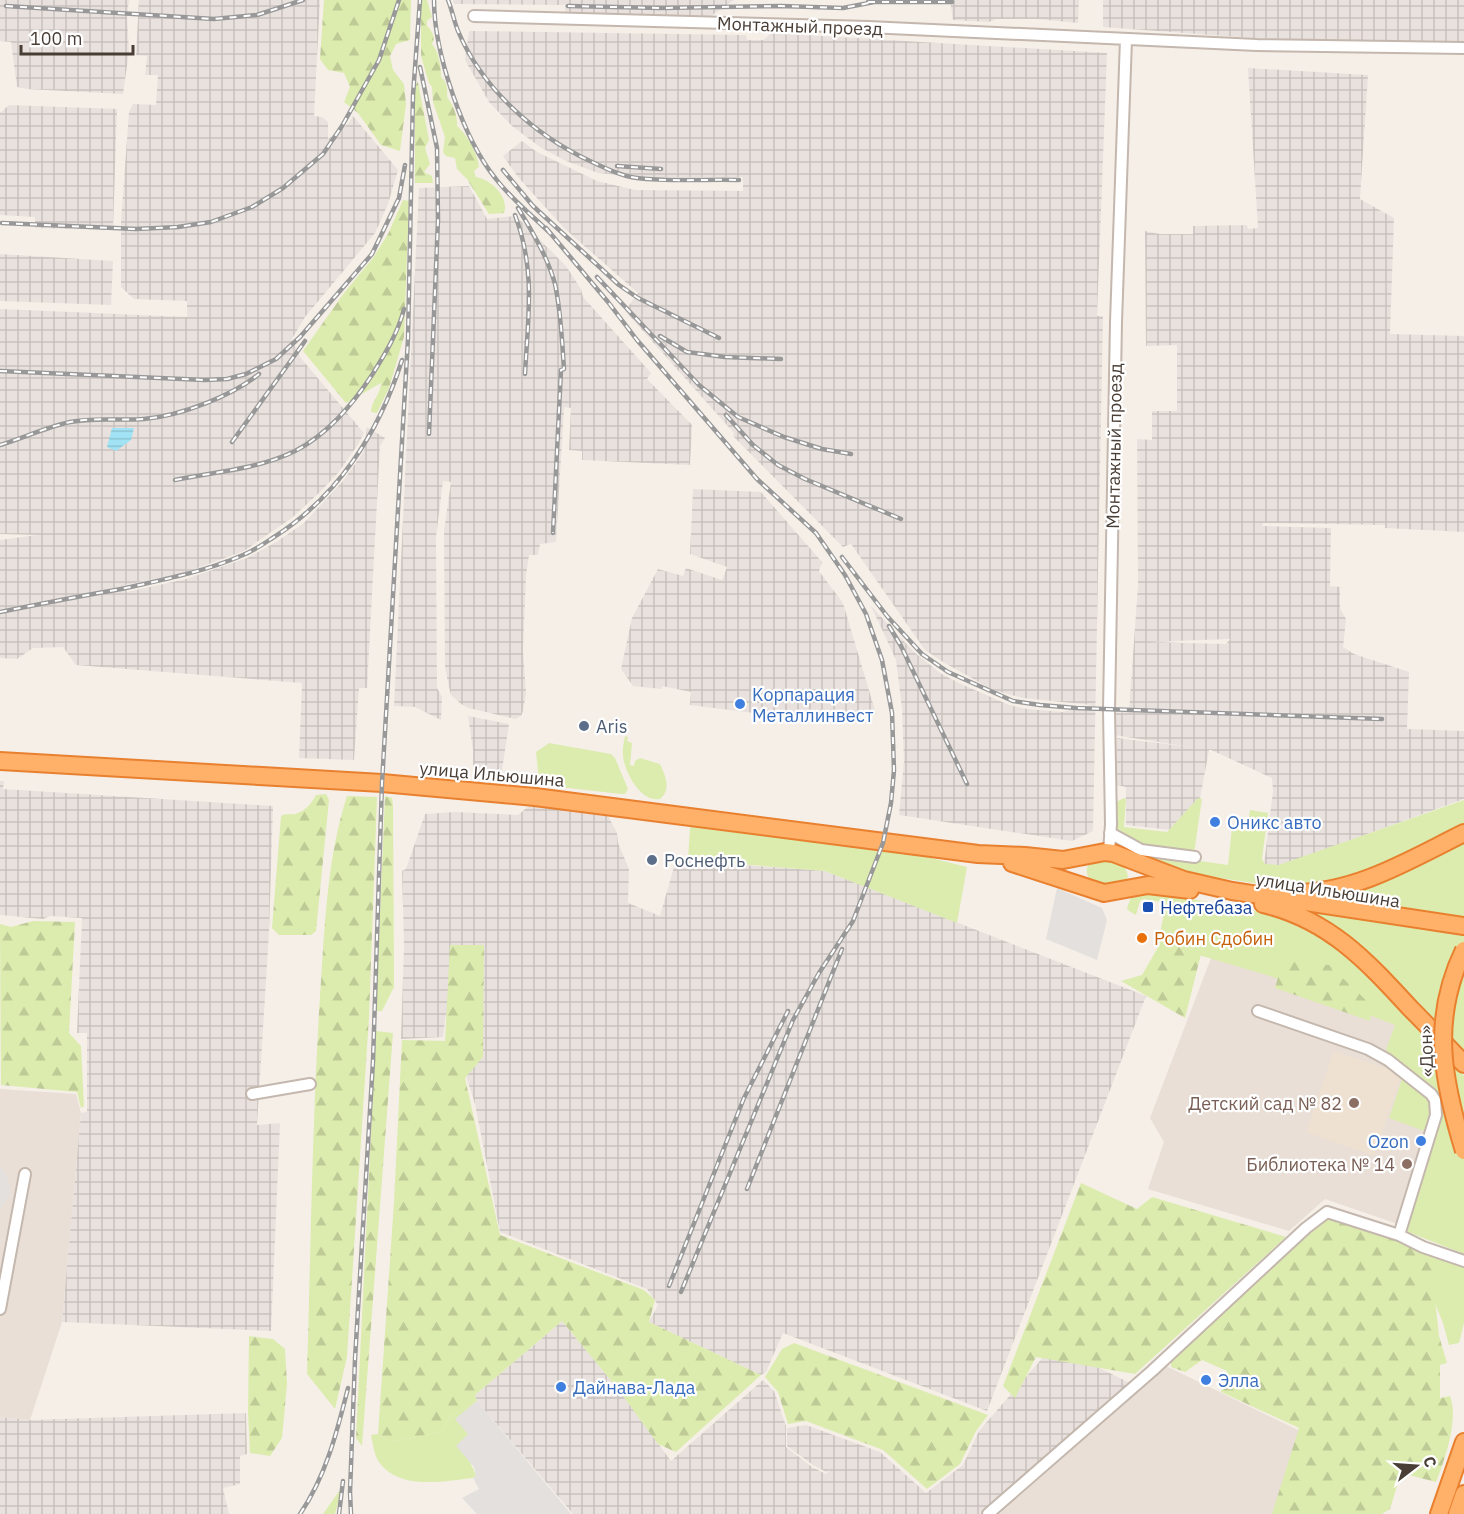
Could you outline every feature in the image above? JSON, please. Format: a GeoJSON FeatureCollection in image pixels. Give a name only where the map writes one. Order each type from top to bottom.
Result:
{"type":"FeatureCollection","features":[{"type":"Feature","properties":{"kind":"highway","name":"улица Ильюшина"},"geometry":{"type":"LineString","coordinates":[[0,761],[382,783],[535,797],[978,854]]}},
{"type":"Feature","properties":{"kind":"highway"},"geometry":{"type":"LineString","coordinates":[[978,854],[1025,866],[1104,893],[1148,885],[1243,886],[1287,892],[1331,890],[1365,880],[1464,834]]}},
{"type":"Feature","properties":{"kind":"highway"},"geometry":{"type":"LineString","coordinates":[[978,854],[1069,860],[1109,853],[1193,886],[1276,907],[1309,921],[1334,934],[1364,959],[1464,1064]]}},
{"type":"Feature","properties":{"kind":"highway"},"geometry":{"type":"LineString","coordinates":[[1094,890],[1083,881],[1080,869],[1086,859],[1109,853],[1127,862],[1133,873],[1131,882],[1120,891]]}},
{"type":"Feature","properties":{"kind":"highway","name":"улица Ильюшина"},"geometry":{"type":"LineString","coordinates":[[1193,886],[1464,926]]}},
{"type":"Feature","properties":{"kind":"highway","name":"улица Ильюшина"},"geometry":{"type":"LineString","coordinates":[[1193,886],[1464,931]]}},
{"type":"Feature","properties":{"kind":"highway","name":"«Дон»"},"geometry":{"type":"LineString","coordinates":[[1464,950],[1445,1002],[1443,1035],[1448,1092],[1464,1151]]}},
{"type":"Feature","properties":{"kind":"highway"},"geometry":{"type":"LineString","coordinates":[[1439,1514],[1464,1442]]}},
{"type":"Feature","properties":{"kind":"highway"},"geometry":{"type":"LineString","coordinates":[[1457,1514],[1464,1494]]}},
{"type":"Feature","properties":{"kind":"street","name":"Монтажный проезд"},"geometry":{"type":"LineString","coordinates":[[474,16],[868,27],[1257,45],[1464,48]]}},
{"type":"Feature","properties":{"kind":"street","name":"Монтажный проезд"},"geometry":{"type":"LineString","coordinates":[[1109,853],[1109,710],[1116,333],[1126,39]]}},
{"type":"Feature","properties":{"kind":"street"},"geometry":{"type":"LineString","coordinates":[[1110,833],[1142,850],[1195,857]]}},
{"type":"Feature","properties":{"kind":"street"},"geometry":{"type":"LineString","coordinates":[[1258,1011],[1368,1049],[1388,1060],[1435,1100],[1436,1115],[1399,1235]]}},
{"type":"Feature","properties":{"kind":"street"},"geometry":{"type":"LineString","coordinates":[[252,1094],[310,1084]]}},
{"type":"Feature","properties":{"kind":"street"},"geometry":{"type":"LineString","coordinates":[[0,1309],[25,1174]]}},
{"type":"Feature","properties":{"kind":"street"},"geometry":{"type":"LineString","coordinates":[[988,1514],[1152,1371],[1306,1228],[1327,1212],[1399,1235],[1423,1247],[1464,1261]]}},
{"type":"Feature","properties":{"kind":"shaded area"},"geometry":{"type":"Polygon","coordinates":[[[0,0],[129,0],[127,16],[129,52],[123,94],[17,87],[11,42],[0,41],[0,0]]]}},
{"type":"Feature","properties":{"kind":"shaded area"},"geometry":{"type":"Polygon","coordinates":[[[139,0],[320,0],[314,116],[322,117],[328,122],[328,139],[349,123],[353,116],[398,170],[388,204],[375,233],[305,317],[292,339],[300,357],[364,433],[357,446],[338,473],[320,492],[293,517],[244,551],[184,573],[125,585],[127,592],[186,579],[247,558],[276,542],[304,523],[343,481],[364,451],[367,427],[385,438],[380,446],[367,688],[359,688],[354,760],[299,758],[302,683],[76,665],[63,647],[33,648],[17,659],[0,658],[0,540],[37,535],[0,534],[0,309],[187,317],[187,301],[134,299],[121,287],[121,221],[129,112],[133,104],[156,105],[158,75],[145,75],[147,56],[136,55],[139,0]]]}},
{"type":"Feature","properties":{"kind":"shaded area"},"geometry":{"type":"Polygon","coordinates":[[[453,0],[734,0],[711,16],[565,14],[565,5],[454,4],[453,0]]]}},
{"type":"Feature","properties":{"kind":"shaded area"},"geometry":{"type":"Polygon","coordinates":[[[950,0],[1079,0],[1078,23],[1037,19],[996,19],[989,22],[953,20],[950,0]]]}},
{"type":"Feature","properties":{"kind":"shaded area"},"geometry":{"type":"Polygon","coordinates":[[[1103,0],[1464,0],[1464,43],[1253,38],[1103,27],[1103,0]]]}},
{"type":"Feature","properties":{"kind":"shaded area"},"geometry":{"type":"Polygon","coordinates":[[[469,31],[746,35],[747,40],[764,40],[771,33],[1107,53],[1097,316],[1103,316],[1093,831],[1072,841],[899,815],[904,761],[902,709],[896,660],[871,606],[914,652],[940,673],[959,683],[1009,705],[1027,709],[1063,712],[1092,705],[1023,698],[993,690],[925,650],[851,544],[843,547],[733,436],[734,433],[625,311],[638,293],[565,229],[518,177],[503,156],[522,141],[537,152],[597,181],[635,190],[743,191],[743,177],[642,177],[598,173],[566,161],[540,147],[512,126],[489,102],[465,60],[469,31]]]}},
{"type":"Feature","properties":{"kind":"shaded area"},"geometry":{"type":"Polygon","coordinates":[[[1248,68],[1368,75],[1360,199],[1394,218],[1390,334],[1464,336],[1464,532],[1385,528],[1385,525],[1263,523],[1262,526],[1331,528],[1330,586],[1340,587],[1340,608],[1346,619],[1343,647],[1354,654],[1409,672],[1407,729],[1464,731],[1464,799],[1271,867],[1264,865],[1273,791],[1272,778],[1211,750],[1209,750],[1194,831],[1126,825],[1126,787],[1117,785],[1117,738],[1190,747],[1114,735],[1113,713],[1129,712],[1138,585],[1137,439],[1152,440],[1152,411],[1177,411],[1177,345],[1146,346],[1145,231],[1160,234],[1193,234],[1193,226],[1247,225],[1248,229],[1258,228],[1248,68]],[[1230,639],[1147,642],[1226,644],[1230,639]]]}},
{"type":"Feature","properties":{"kind":"shaded area"},"geometry":{"type":"Polygon","coordinates":[[[9,105],[117,109],[113,230],[35,228],[35,217],[0,215],[0,113],[9,105]]]}},
{"type":"Feature","properties":{"kind":"shaded area"},"geometry":{"type":"Polygon","coordinates":[[[469,186],[487,219],[516,216],[566,266],[581,289],[583,297],[651,373],[647,379],[692,425],[690,465],[582,460],[582,451],[569,450],[571,408],[564,407],[556,542],[540,544],[538,555],[529,555],[523,650],[526,693],[521,716],[515,719],[469,708],[451,695],[445,667],[444,531],[451,482],[443,481],[436,537],[437,688],[442,697],[441,720],[415,707],[394,706],[419,188],[469,186]]]}},
{"type":"Feature","properties":{"kind":"shaded area"},"geometry":{"type":"Polygon","coordinates":[[[0,254],[113,261],[111,305],[0,301],[0,254]]]}},
{"type":"Feature","properties":{"kind":"shaded area"},"geometry":{"type":"Polygon","coordinates":[[[693,489],[761,492],[822,562],[819,571],[843,603],[876,714],[825,722],[690,705],[691,692],[662,686],[662,689],[633,686],[621,669],[632,618],[658,569],[683,576],[686,568],[722,580],[727,567],[690,554],[693,489]]]}},
{"type":"Feature","properties":{"kind":"shaded area"},"geometry":{"type":"Polygon","coordinates":[[[468,716],[509,724],[502,770],[473,770],[473,750],[468,716]]]}},
{"type":"Feature","properties":{"kind":"shaded area"},"geometry":{"type":"Polygon","coordinates":[[[0,781],[4,781],[3,789],[273,806],[269,932],[257,1125],[280,1123],[271,1331],[62,1322],[81,1113],[87,1112],[87,1033],[77,1033],[82,918],[50,916],[43,919],[0,915],[0,781]]]}},
{"type":"Feature","properties":{"kind":"shaded area"},"geometry":{"type":"Polygon","coordinates":[[[529,806],[598,812],[608,816],[617,833],[618,843],[629,869],[628,903],[660,916],[676,860],[825,871],[1146,996],[987,1411],[783,1333],[766,1372],[761,1375],[649,1322],[658,1305],[647,1289],[500,1232],[475,1104],[446,1013],[443,1037],[401,1039],[404,946],[402,871],[406,869],[425,814],[455,812],[518,815],[529,806]]]}},
{"type":"Feature","properties":{"kind":"shaded area"},"geometry":{"type":"Polygon","coordinates":[[[1057,888],[1102,908],[1107,920],[1097,960],[1046,939],[1057,888]]]}},
{"type":"Feature","properties":{"kind":"shaded area"},"geometry":{"type":"Polygon","coordinates":[[[1216,945],[1405,1009],[1446,1139],[1421,1232],[1325,1199],[1289,1231],[1148,1189],[1164,1142],[1150,1118],[1216,945]]]}},
{"type":"Feature","properties":{"kind":"shaded area","name":"Детский сад № 82"},"geometry":{"type":"Polygon","coordinates":[[[1334,1051],[1402,1074],[1374,1156],[1306,1132],[1334,1051]]]}},
{"type":"Feature","properties":{"kind":"shaded area"},"geometry":{"type":"Polygon","coordinates":[[[0,1089],[76,1094],[81,1113],[62,1322],[30,1420],[0,1417],[0,1089]]]}},
{"type":"Feature","properties":{"kind":"shaded area"},"geometry":{"type":"Polygon","coordinates":[[[0,1167],[6,1172],[11,1192],[0,1210],[0,1167]]]}},
{"type":"Feature","properties":{"kind":"shaded area"},"geometry":{"type":"Polygon","coordinates":[[[562,1321],[618,1389],[671,1461],[763,1380],[774,1391],[786,1426],[786,1447],[812,1467],[826,1474],[830,1470],[826,1472],[813,1465],[787,1446],[787,1428],[806,1425],[880,1452],[926,1493],[963,1465],[979,1431],[1045,1355],[1085,1361],[1130,1383],[980,1514],[573,1514],[477,1401],[475,1395],[562,1321]]]}},
{"type":"Feature","properties":{"kind":"shaded area"},"geometry":{"type":"Polygon","coordinates":[[[1166,1366],[1300,1431],[1274,1514],[999,1514],[1166,1366]]]}},
{"type":"Feature","properties":{"kind":"shaded area"},"geometry":{"type":"Polygon","coordinates":[[[477,1401],[571,1514],[477,1514],[462,1498],[479,1489],[473,1478],[476,1475],[474,1467],[456,1446],[468,1434],[455,1419],[477,1401]]]}},
{"type":"Feature","properties":{"kind":"shaded area"},"geometry":{"type":"Polygon","coordinates":[[[246,1413],[247,1454],[240,1456],[240,1484],[223,1488],[229,1514],[0,1514],[0,1417],[30,1420],[246,1413]]]}},
{"type":"Feature","properties":{"kind":"green space"},"geometry":{"type":"Polygon","coordinates":[[[324,0],[411,0],[410,40],[396,44],[390,56],[393,70],[404,84],[406,104],[400,151],[381,145],[358,113],[344,102],[350,87],[344,73],[328,70],[320,59],[324,0]]]}},
{"type":"Feature","properties":{"kind":"green space"},"geometry":{"type":"Polygon","coordinates":[[[421,0],[427,0],[432,17],[427,21],[427,26],[433,34],[432,44],[438,55],[441,77],[446,84],[447,97],[455,111],[457,126],[468,139],[477,156],[479,167],[474,171],[476,177],[493,185],[501,195],[505,207],[504,213],[489,214],[467,179],[457,169],[455,158],[446,156],[443,152],[445,137],[421,56],[421,0]]]}},
{"type":"Feature","properties":{"kind":"green space"},"geometry":{"type":"Polygon","coordinates":[[[418,82],[429,140],[425,148],[430,164],[424,172],[432,176],[433,183],[415,183],[415,85],[418,82]]]}},
{"type":"Feature","properties":{"kind":"green space"},"geometry":{"type":"Polygon","coordinates":[[[403,200],[409,201],[404,337],[389,388],[377,413],[371,412],[371,408],[381,383],[346,403],[303,351],[344,293],[373,258],[388,234],[403,200]]]}},
{"type":"Feature","properties":{"kind":"green space"},"geometry":{"type":"Polygon","coordinates":[[[625,736],[628,737],[627,741],[632,743],[630,765],[634,766],[635,761],[640,758],[660,764],[667,786],[660,799],[646,796],[630,777],[623,755],[625,736]]]}},
{"type":"Feature","properties":{"kind":"green space"},"geometry":{"type":"Polygon","coordinates":[[[549,743],[611,754],[615,758],[628,789],[625,794],[542,785],[539,781],[536,752],[549,743]]]}},
{"type":"Feature","properties":{"kind":"green space"},"geometry":{"type":"Polygon","coordinates":[[[326,794],[329,800],[316,931],[311,935],[279,935],[272,928],[281,816],[299,813],[308,807],[316,795],[326,794]]]}},
{"type":"Feature","properties":{"kind":"green space"},"geometry":{"type":"Polygon","coordinates":[[[347,796],[377,797],[369,1017],[347,1357],[335,1409],[307,1374],[312,1178],[324,935],[331,864],[347,796]]]}},
{"type":"Feature","properties":{"kind":"green space"},"geometry":{"type":"Polygon","coordinates":[[[385,796],[392,798],[393,805],[394,987],[382,1011],[376,1011],[385,796]]]}},
{"type":"Feature","properties":{"kind":"green space"},"geometry":{"type":"Polygon","coordinates":[[[1198,798],[1202,799],[1193,860],[1228,865],[1232,828],[1247,830],[1250,810],[1268,813],[1262,859],[1265,864],[1279,865],[1464,800],[1464,827],[1361,876],[1301,888],[1274,886],[1186,873],[1124,848],[1115,840],[1116,802],[1126,799],[1124,827],[1167,832],[1198,798]]]}},
{"type":"Feature","properties":{"kind":"green space"},"geometry":{"type":"Polygon","coordinates":[[[696,821],[899,850],[967,867],[957,923],[825,871],[688,860],[690,828],[696,821]]]}},
{"type":"Feature","properties":{"kind":"green space"},"geometry":{"type":"Polygon","coordinates":[[[1464,842],[1464,920],[1315,899],[1464,842]]]}},
{"type":"Feature","properties":{"kind":"green space"},"geometry":{"type":"Polygon","coordinates":[[[1107,859],[1124,867],[1128,877],[1116,884],[1093,882],[1088,877],[1089,863],[1107,859]]]}},
{"type":"Feature","properties":{"kind":"green space"},"geometry":{"type":"Polygon","coordinates":[[[1150,891],[1266,913],[1296,923],[1340,946],[1454,1063],[1464,1076],[1464,1254],[1408,1232],[1400,1213],[1427,1132],[1389,1118],[1406,1067],[1386,1050],[1395,1025],[1270,976],[1158,943],[1166,903],[1144,899],[1140,901],[1136,915],[1127,908],[1131,897],[1150,891]]]}},
{"type":"Feature","properties":{"kind":"green space"},"geometry":{"type":"Polygon","coordinates":[[[1305,911],[1459,934],[1464,930],[1464,1051],[1430,1018],[1305,911]]]}},
{"type":"Feature","properties":{"kind":"green space"},"geometry":{"type":"Polygon","coordinates":[[[33,921],[75,922],[69,1033],[81,1046],[84,1106],[81,1108],[77,1092],[1,1085],[0,924],[11,927],[33,921]]]}},
{"type":"Feature","properties":{"kind":"green space"},"geometry":{"type":"Polygon","coordinates":[[[1165,935],[1201,954],[1185,1018],[1121,981],[1142,975],[1165,935]]]}},
{"type":"Feature","properties":{"kind":"green space"},"geometry":{"type":"Polygon","coordinates":[[[450,945],[484,945],[483,1057],[465,1078],[500,1235],[644,1290],[655,1300],[649,1322],[761,1375],[676,1452],[658,1444],[618,1389],[562,1321],[475,1395],[477,1401],[450,1417],[441,1432],[392,1442],[378,1434],[394,1202],[402,1040],[445,1041],[450,945]]]}},
{"type":"Feature","properties":{"kind":"green space"},"geometry":{"type":"Polygon","coordinates":[[[1283,960],[1329,965],[1372,1006],[1370,1021],[1275,988],[1283,960]]]}},
{"type":"Feature","properties":{"kind":"green space"},"geometry":{"type":"Polygon","coordinates":[[[376,1031],[393,1033],[362,1446],[356,1438],[376,1031]]]}},
{"type":"Feature","properties":{"kind":"green space"},"geometry":{"type":"Polygon","coordinates":[[[1081,1183],[1137,1209],[1152,1197],[1286,1237],[1135,1374],[1036,1357],[1015,1398],[1003,1386],[1081,1183]]]}},
{"type":"Feature","properties":{"kind":"green space"},"geometry":{"type":"Polygon","coordinates":[[[1329,1217],[1392,1235],[1430,1252],[1439,1336],[1447,1363],[1440,1365],[1440,1398],[1450,1396],[1452,1405],[1450,1439],[1436,1482],[1401,1473],[1390,1509],[1382,1514],[1272,1514],[1299,1428],[1221,1392],[1227,1371],[1202,1360],[1185,1372],[1171,1367],[1171,1359],[1221,1310],[1329,1217]]]}},
{"type":"Feature","properties":{"kind":"green space"},"geometry":{"type":"Polygon","coordinates":[[[1429,1253],[1464,1265],[1464,1323],[1459,1343],[1449,1345],[1434,1301],[1429,1253]]]}},
{"type":"Feature","properties":{"kind":"green space"},"geometry":{"type":"Polygon","coordinates":[[[249,1336],[273,1339],[285,1349],[287,1384],[282,1438],[270,1456],[250,1453],[249,1336]]]}},
{"type":"Feature","properties":{"kind":"green space"},"geometry":{"type":"Polygon","coordinates":[[[794,1343],[988,1415],[976,1431],[960,1464],[927,1489],[883,1450],[806,1421],[788,1424],[778,1392],[765,1377],[782,1349],[794,1343]]]}},
{"type":"Feature","properties":{"kind":"green space"},"geometry":{"type":"Polygon","coordinates":[[[477,1401],[456,1419],[468,1434],[469,1460],[476,1475],[473,1478],[436,1482],[410,1481],[388,1471],[377,1459],[371,1435],[378,1434],[392,1442],[441,1432],[450,1417],[477,1401]]]}},
{"type":"Feature","properties":{"kind":"green space"},"geometry":{"type":"Polygon","coordinates":[[[342,1487],[335,1514],[323,1514],[342,1487]]]}},
{"type":"Feature","properties":{"kind":"water"},"geometry":{"type":"Polygon","coordinates":[[[112,428],[134,428],[131,440],[116,451],[107,447],[112,428]]]}},
{"type":"Feature","properties":{"kind":"railway"},"geometry":{"type":"LineString","coordinates":[[6,6],[214,19],[257,15],[303,0]]}},
{"type":"Feature","properties":{"kind":"railway"},"geometry":{"type":"LineString","coordinates":[[2,223],[136,229],[178,227],[211,222],[252,207],[283,188],[323,154],[342,126],[379,60],[399,0]]}},
{"type":"Feature","properties":{"kind":"railway"},"geometry":{"type":"LineString","coordinates":[[351,1514],[355,1359],[373,1061],[382,783],[408,339],[413,95],[420,0]]}},
{"type":"Feature","properties":{"kind":"railway"},"geometry":{"type":"LineString","coordinates":[[434,0],[435,21],[445,69],[472,141],[502,187],[551,234]]}},
{"type":"Feature","properties":{"kind":"railway"},"geometry":{"type":"LineString","coordinates":[[448,0],[458,31],[481,72],[512,108],[549,138],[590,161],[631,177],[662,180],[739,180]]}},
{"type":"Feature","properties":{"kind":"railway"},"geometry":{"type":"LineString","coordinates":[[868,2],[952,2]]}},
{"type":"Feature","properties":{"kind":"railway"},"geometry":{"type":"LineString","coordinates":[[568,6],[843,8],[874,2]]}},
{"type":"Feature","properties":{"kind":"railway"},"geometry":{"type":"LineString","coordinates":[[420,67],[437,148],[438,220],[429,434]]}},
{"type":"Feature","properties":{"kind":"railway"},"geometry":{"type":"LineString","coordinates":[[0,371],[205,380],[227,379],[246,374],[276,359],[300,337],[372,254],[399,198],[405,165]]}},
{"type":"Feature","properties":{"kind":"railway"},"geometry":{"type":"LineString","coordinates":[[617,166],[661,169]]}},
{"type":"Feature","properties":{"kind":"railway"},"geometry":{"type":"LineString","coordinates":[[503,170],[533,206],[619,285],[638,298],[719,338]]}},
{"type":"Feature","properties":{"kind":"railway"},"geometry":{"type":"LineString","coordinates":[[518,208],[548,264],[555,284],[560,316],[564,369],[561,370],[553,533]]}},
{"type":"Feature","properties":{"kind":"railway"},"geometry":{"type":"LineString","coordinates":[[515,215],[522,236],[528,275],[529,313],[525,374]]}},
{"type":"Feature","properties":{"kind":"railway"},"geometry":{"type":"LineString","coordinates":[[546,228],[637,340],[757,479],[816,533],[845,575],[866,614],[882,660],[892,713],[894,770],[891,803],[883,843],[853,921],[819,973],[793,1020],[681,1292]]}},
{"type":"Feature","properties":{"kind":"railway"},"geometry":{"type":"LineString","coordinates":[[597,277],[699,385],[738,417],[784,437],[822,449],[851,454]]}},
{"type":"Feature","properties":{"kind":"railway"},"geometry":{"type":"LineString","coordinates":[[175,480],[267,462],[295,451],[318,436],[348,408],[372,375],[395,335],[404,309]]}},
{"type":"Feature","properties":{"kind":"railway"},"geometry":{"type":"LineString","coordinates":[[660,336],[687,352],[725,357],[781,359]]}},
{"type":"Feature","properties":{"kind":"railway"},"geometry":{"type":"LineString","coordinates":[[232,442],[305,341]]}},
{"type":"Feature","properties":{"kind":"railway"},"geometry":{"type":"LineString","coordinates":[[0,612],[183,575],[228,561],[261,546],[295,523],[316,504],[353,461],[381,413],[402,360]]}},
{"type":"Feature","properties":{"kind":"railway"},"geometry":{"type":"LineString","coordinates":[[0,445],[70,422],[144,419],[173,414],[205,404],[235,390],[259,374]]}},
{"type":"Feature","properties":{"kind":"railway"},"geometry":{"type":"LineString","coordinates":[[726,415],[753,445],[778,465],[805,479],[901,519]]}},
{"type":"Feature","properties":{"kind":"railway"},"geometry":{"type":"LineString","coordinates":[[842,557],[887,616],[922,654],[948,672],[1013,701],[1076,708],[1382,719]]}},
{"type":"Feature","properties":{"kind":"railway"},"geometry":{"type":"LineString","coordinates":[[889,626],[901,646],[967,784]]}},
{"type":"Feature","properties":{"kind":"railway"},"geometry":{"type":"LineString","coordinates":[[747,1189],[842,949]]}},
{"type":"Feature","properties":{"kind":"railway"},"geometry":{"type":"LineString","coordinates":[[669,1286],[744,1098],[788,1011]]}},
{"type":"Feature","properties":{"kind":"railway"},"geometry":{"type":"LineString","coordinates":[[300,1514],[324,1469],[348,1388]]}},
{"type":"Feature","properties":{"kind":"railway"},"geometry":{"type":"LineString","coordinates":[[339,1514],[343,1481]]}},
{"type":"Feature","properties":{"kind":"place","name":"Kорпарация Металлинвест"},"geometry":{"type":"Point","coordinates":[740,704]}},
{"type":"Feature","properties":{"kind":"place","name":"Aris"},"geometry":{"type":"Point","coordinates":[584,726]}},
{"type":"Feature","properties":{"kind":"place","name":"Оникс авто"},"geometry":{"type":"Point","coordinates":[1215,822]}},
{"type":"Feature","properties":{"kind":"place","name":"Роснефть"},"geometry":{"type":"Point","coordinates":[652,860]}},
{"type":"Feature","properties":{"kind":"place","name":"Нефтебаза"},"geometry":{"type":"Point","coordinates":[1148,907]}},
{"type":"Feature","properties":{"kind":"place","name":"Робин Сдобин"},"geometry":{"type":"Point","coordinates":[1142,938]}},
{"type":"Feature","properties":{"kind":"place","name":"Детский сад № 82"},"geometry":{"type":"Point","coordinates":[1354,1103]}},
{"type":"Feature","properties":{"kind":"place","name":"Ozon"},"geometry":{"type":"Point","coordinates":[1421,1141]}},
{"type":"Feature","properties":{"kind":"place","name":"Библиотека № 14"},"geometry":{"type":"Point","coordinates":[1407,1164]}},
{"type":"Feature","properties":{"kind":"place","name":"Элла"},"geometry":{"type":"Point","coordinates":[1206,1380]}},
{"type":"Feature","properties":{"kind":"place","name":"Дайнава-Лада"},"geometry":{"type":"Point","coordinates":[561,1387]}}]}
